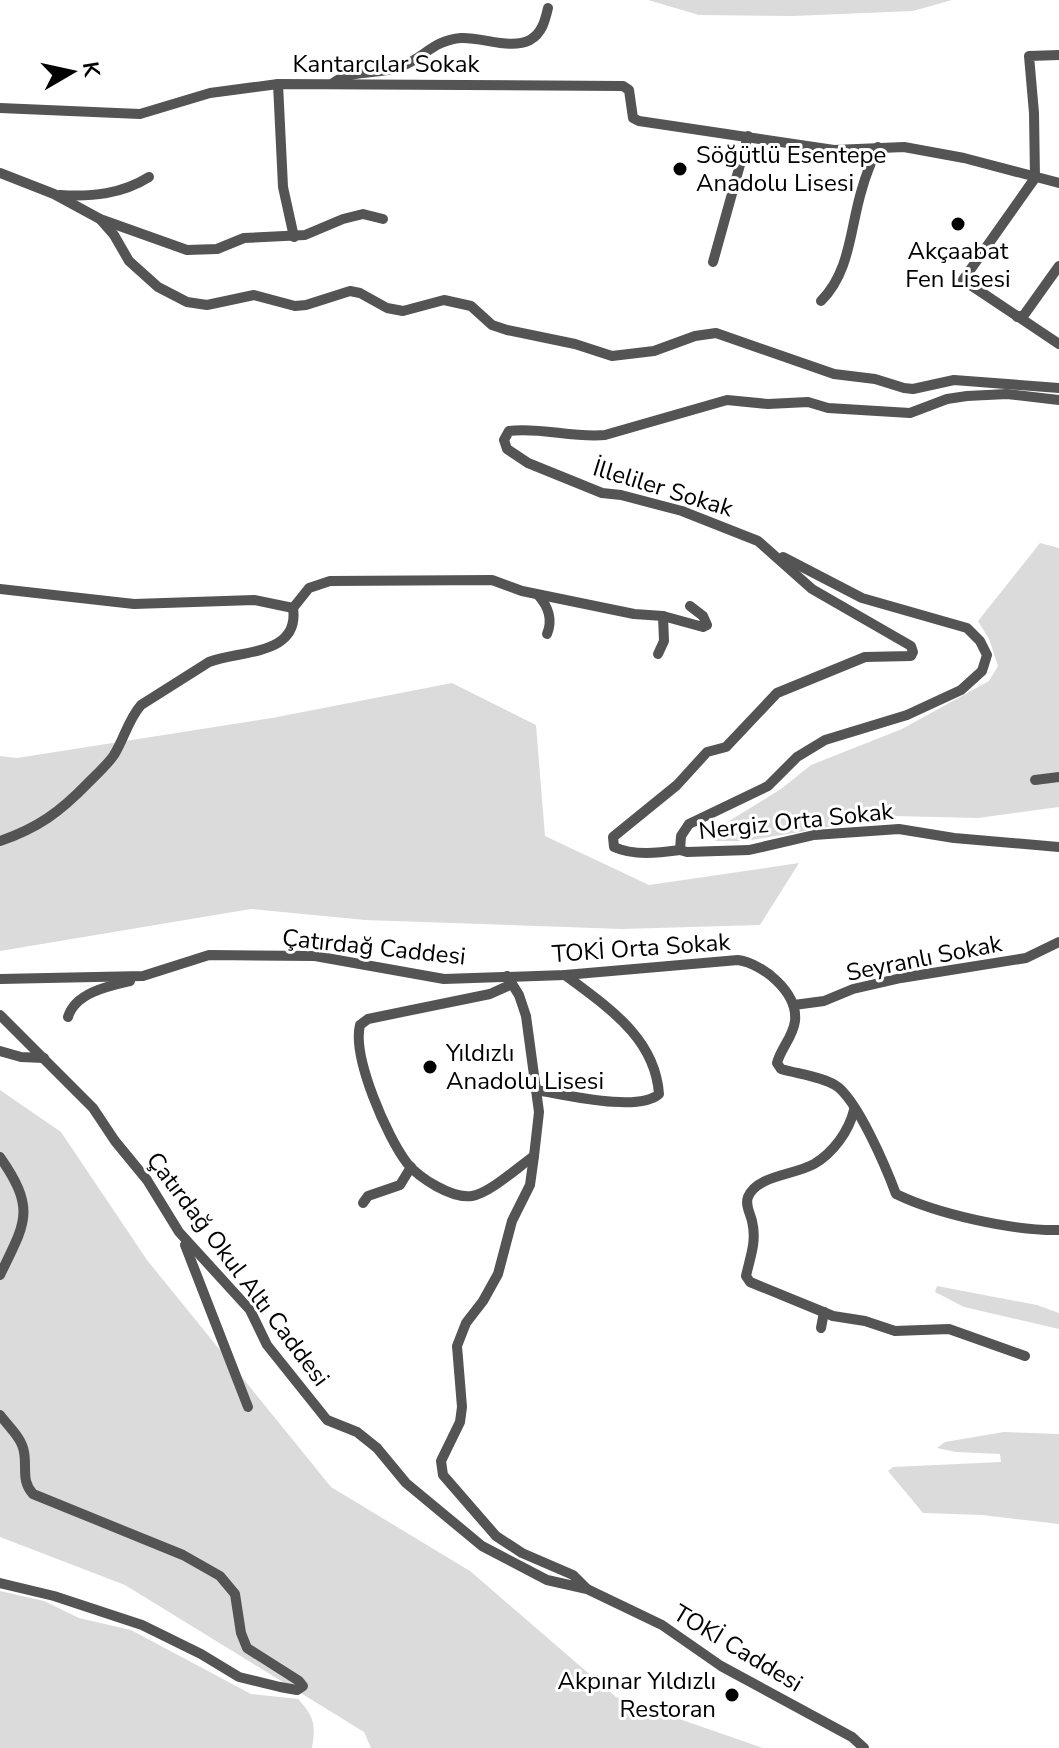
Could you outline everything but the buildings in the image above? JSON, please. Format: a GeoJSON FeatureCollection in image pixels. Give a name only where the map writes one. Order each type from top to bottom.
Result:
{"type":"FeatureCollection","features":[{"type":"Feature","properties":{"kind":"street"},"geometry":{"type":"LineString","coordinates":[[332,83],[344,76],[399,67],[432,46],[451,40],[470,38],[514,44],[523,42],[539,32],[548,8]]}},
{"type":"Feature","properties":{"kind":"street"},"geometry":{"type":"LineString","coordinates":[[1059,55],[1029,56],[1035,178],[963,280],[1059,344]]}},
{"type":"Feature","properties":{"kind":"street"},"geometry":{"type":"LineString","coordinates":[[278,84],[283,187],[294,237]]}},
{"type":"Feature","properties":{"kind":"street","name":"Kantarcılar Sokak"},"geometry":{"type":"LineString","coordinates":[[0,108],[140,114],[210,93],[278,84],[623,86],[629,90],[633,118],[639,121],[748,136]]}},
{"type":"Feature","properties":{"kind":"street"},"geometry":{"type":"LineString","coordinates":[[713,262],[748,136],[834,150],[904,147],[1059,183]]}},
{"type":"Feature","properties":{"kind":"street"},"geometry":{"type":"LineString","coordinates":[[821,301],[838,279],[861,190],[878,147]]}},
{"type":"Feature","properties":{"kind":"street"},"geometry":{"type":"LineString","coordinates":[[0,173],[54,194],[100,219],[187,250],[217,249],[244,238],[294,237],[363,214],[383,219]]}},
{"type":"Feature","properties":{"kind":"street"},"geometry":{"type":"LineString","coordinates":[[54,194],[86,196],[118,191],[149,177]]}},
{"type":"Feature","properties":{"kind":"street"},"geometry":{"type":"LineString","coordinates":[[100,219],[114,235],[129,261],[158,287],[187,302],[207,305],[254,295],[295,306],[350,291],[387,308],[403,311],[444,300],[471,306],[492,325],[612,356],[654,351],[695,336],[716,333],[834,374],[875,379],[904,388],[913,389],[954,380],[1059,388]]}},
{"type":"Feature","properties":{"kind":"street"},"geometry":{"type":"LineString","coordinates":[[1017,317],[1024,315],[1059,266]]}},
{"type":"Feature","properties":{"kind":"street","name":"İlleliler Sokak"},"geometry":{"type":"LineString","coordinates":[[680,850],[654,853],[623,851],[614,847],[613,837],[677,785],[707,752],[726,747],[777,693],[865,657],[911,656],[911,646],[812,589],[758,541],[702,518],[642,500],[602,493],[547,471],[507,449],[505,435],[509,431],[527,429],[586,437],[605,435],[727,400],[808,402],[828,408],[910,413],[947,399],[967,396],[1007,394],[1059,400]]}},
{"type":"Feature","properties":{"kind":"street","name":"Nergiz Orta Sokak"},"geometry":{"type":"LineString","coordinates":[[774,553],[862,598],[967,628],[980,641],[987,655],[982,671],[961,690],[907,715],[825,740],[806,751],[768,786],[689,824],[681,836],[680,850],[749,850],[814,835],[899,829],[954,838],[1059,847]]}},
{"type":"Feature","properties":{"kind":"street"},"geometry":{"type":"LineString","coordinates":[[0,841],[47,821],[72,800],[110,760],[133,714],[141,705],[209,662],[260,651],[280,642],[292,630],[295,622],[293,608],[309,588],[330,581],[492,580],[536,594],[634,614],[663,616],[703,627],[707,625],[703,616],[690,606]]}},
{"type":"Feature","properties":{"kind":"street"},"geometry":{"type":"LineString","coordinates":[[0,589],[134,604],[254,600],[293,608]]}},
{"type":"Feature","properties":{"kind":"street"},"geometry":{"type":"LineString","coordinates":[[536,594],[548,610],[550,625],[547,634]]}},
{"type":"Feature","properties":{"kind":"street"},"geometry":{"type":"LineString","coordinates":[[658,654],[664,641],[663,616]]}},
{"type":"Feature","properties":{"kind":"street"},"geometry":{"type":"LineString","coordinates":[[1035,780],[1059,777]]}},
{"type":"Feature","properties":{"kind":"street","name":"Seyranlı Sokak"},"geometry":{"type":"LineString","coordinates":[[794,1005],[824,1001],[853,989],[901,978],[1026,958],[1059,942]]}},
{"type":"Feature","properties":{"kind":"street","name":"Çatırdağ Caddesi"},"geometry":{"type":"LineString","coordinates":[[0,979],[143,976],[209,955],[315,956],[444,979],[510,980]]}},
{"type":"Feature","properties":{"kind":"street","name":"TOKİ Orta Sokak"},"geometry":{"type":"LineString","coordinates":[[510,980],[738,960],[750,962],[781,985],[794,1005]]}},
{"type":"Feature","properties":{"kind":"street"},"geometry":{"type":"LineString","coordinates":[[536,1090],[610,1101],[653,1100],[659,1094],[658,1079],[632,1028],[565,975]]}},
{"type":"Feature","properties":{"kind":"street"},"geometry":{"type":"LineString","coordinates":[[68,1017],[70,1007],[78,1000],[105,987],[143,976]]}},
{"type":"Feature","properties":{"kind":"street"},"geometry":{"type":"LineString","coordinates":[[534,1156],[483,1192],[469,1197],[423,1180],[394,1141],[377,1104],[358,1049],[360,1025],[368,1019],[490,994],[510,980],[519,995],[526,1016],[539,1112],[534,1156],[530,1185],[512,1221],[498,1274],[466,1323],[457,1346],[462,1407],[460,1422],[441,1461],[443,1475],[496,1536],[522,1553],[573,1575],[587,1589]]}},
{"type":"Feature","properties":{"kind":"street"},"geometry":{"type":"LineString","coordinates":[[794,1005],[795,1021],[791,1036],[777,1063],[781,1069],[837,1086],[875,1143],[896,1194],[918,1205],[1011,1226],[1059,1230]]}},
{"type":"Feature","properties":{"kind":"street","name":"Çatırdağ Okul Altı Caddesi"},"geometry":{"type":"LineString","coordinates":[[0,1015],[93,1108],[147,1180],[179,1232],[250,1310],[267,1345],[327,1420],[357,1432],[377,1448],[406,1483],[482,1546],[547,1580],[587,1589]]}},
{"type":"Feature","properties":{"kind":"street"},"geometry":{"type":"LineString","coordinates":[[0,1051],[21,1057],[44,1058]]}},
{"type":"Feature","properties":{"kind":"street"},"geometry":{"type":"LineString","coordinates":[[854,1110],[846,1129],[828,1153],[813,1165],[757,1186],[746,1201],[754,1241],[746,1276],[750,1282],[824,1312],[895,1331],[949,1329],[1025,1356]]}},
{"type":"Feature","properties":{"kind":"street"},"geometry":{"type":"LineString","coordinates":[[0,1157],[13,1175],[24,1212],[23,1229],[0,1275]]}},
{"type":"Feature","properties":{"kind":"street"},"geometry":{"type":"LineString","coordinates":[[363,1203],[368,1196],[400,1185],[411,1167]]}},
{"type":"Feature","properties":{"kind":"street"},"geometry":{"type":"LineString","coordinates":[[179,1232],[248,1407]]}},
{"type":"Feature","properties":{"kind":"street"},"geometry":{"type":"LineString","coordinates":[[821,1328],[824,1312]]}},
{"type":"Feature","properties":{"kind":"street"},"geometry":{"type":"LineString","coordinates":[[0,1415],[21,1442],[25,1453],[25,1482],[33,1494],[183,1555],[220,1576],[235,1594],[241,1633],[247,1648],[303,1686],[297,1690],[239,1677],[142,1625],[54,1596],[0,1583]]}},
{"type":"Feature","properties":{"kind":"street","name":"TOKİ Caddesi"},"geometry":{"type":"LineString","coordinates":[[587,1589],[662,1625],[721,1666],[852,1737],[864,1748]]}},
{"type":"Feature","properties":{"kind":"shaded area"},"geometry":{"type":"Polygon","coordinates":[[[648,0],[952,0],[913,11],[793,16],[699,15],[648,0]]]}},
{"type":"Feature","properties":{"kind":"shaded area"},"geometry":{"type":"Polygon","coordinates":[[[1040,543],[1059,548],[1059,807],[978,818],[894,816],[745,841],[715,841],[708,834],[781,789],[811,765],[902,729],[989,681],[998,666],[989,639],[978,621],[1040,543]]]}},
{"type":"Feature","properties":{"kind":"shaded area"},"geometry":{"type":"Polygon","coordinates":[[[452,683],[536,725],[545,836],[649,885],[799,863],[760,925],[622,929],[365,920],[251,909],[0,951],[0,756],[17,758],[272,718],[452,683]]]}},
{"type":"Feature","properties":{"kind":"shaded area"},"geometry":{"type":"Polygon","coordinates":[[[0,1090],[61,1132],[147,1260],[331,1487],[470,1571],[616,1697],[763,1748],[371,1748],[364,1732],[125,1585],[0,1537],[0,1090]]]}},
{"type":"Feature","properties":{"kind":"shaded area"},"geometry":{"type":"Polygon","coordinates":[[[937,1286],[1037,1305],[1059,1313],[1059,1329],[964,1307],[935,1292],[937,1286]]]}},
{"type":"Feature","properties":{"kind":"shaded area"},"geometry":{"type":"Polygon","coordinates":[[[1004,1432],[1059,1434],[1059,1524],[982,1515],[923,1513],[888,1471],[893,1467],[1001,1462],[1000,1454],[937,1448],[945,1442],[1004,1432]]]}},
{"type":"Feature","properties":{"kind":"shaded area"},"geometry":{"type":"Polygon","coordinates":[[[0,1591],[44,1601],[79,1618],[131,1630],[251,1694],[298,1699],[312,1721],[312,1748],[0,1748],[0,1591]]]}},
{"type":"Feature","properties":{"kind":"place","name":"Söğütlü Esentepe Anadolu Lisesi"},"geometry":{"type":"Point","coordinates":[680,169]}},
{"type":"Feature","properties":{"kind":"place","name":"Akçaabat Fen Lisesi"},"geometry":{"type":"Point","coordinates":[958,224]}},
{"type":"Feature","properties":{"kind":"place","name":"Yıldızlı Anadolu Lisesi"},"geometry":{"type":"Point","coordinates":[430,1067]}},
{"type":"Feature","properties":{"kind":"place","name":"Akpınar Yıldızlı Restoran"},"geometry":{"type":"Point","coordinates":[732,1695]}}]}
